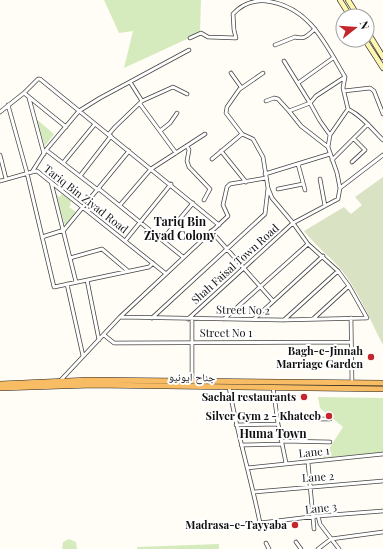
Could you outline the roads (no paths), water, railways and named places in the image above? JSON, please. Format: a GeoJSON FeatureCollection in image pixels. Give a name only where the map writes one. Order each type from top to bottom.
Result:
{"type":"FeatureCollection","features":[{"type":"Feature","properties":{"kind":"highway","name":"جناح ایونیو"},"geometry":{"type":"LineString","coordinates":[[0,384],[60,381],[383,383]]}},
{"type":"Feature","properties":{"kind":"highway","name":"جناح ایونیو"},"geometry":{"type":"LineString","coordinates":[[0,388],[93,385],[383,389]]}},
{"type":"Feature","properties":{"kind":"main road"},"geometry":{"type":"LineString","coordinates":[[375,44],[383,57]]}},
{"type":"Feature","properties":{"kind":"main road"},"geometry":{"type":"LineString","coordinates":[[370,48],[383,68]]}},
{"type":"Feature","properties":{"kind":"street"},"geometry":{"type":"LineString","coordinates":[[190,38],[201,34],[208,37],[236,38],[233,14],[239,7],[253,1],[279,3],[300,15],[315,29],[345,77],[344,91],[348,109],[330,135],[328,147],[337,173],[340,188],[383,155]]}},
{"type":"Feature","properties":{"kind":"street"},"geometry":{"type":"LineString","coordinates":[[275,46],[295,37],[300,39],[304,38],[315,29]]}},
{"type":"Feature","properties":{"kind":"street"},"geometry":{"type":"LineString","coordinates":[[0,181],[32,172],[46,150],[79,111],[189,50]]}},
{"type":"Feature","properties":{"kind":"street"},"geometry":{"type":"LineString","coordinates":[[298,83],[333,58]]}},
{"type":"Feature","properties":{"kind":"street"},"geometry":{"type":"LineString","coordinates":[[284,62],[330,135]]}},
{"type":"Feature","properties":{"kind":"street"},"geometry":{"type":"LineString","coordinates":[[263,72],[240,89],[227,107],[226,113],[242,134],[253,139],[263,157],[268,188],[272,198],[294,223],[308,244],[323,256],[350,286],[313,319]]}},
{"type":"Feature","properties":{"kind":"street"},"geometry":{"type":"LineString","coordinates":[[231,73],[239,83],[240,89]]}},
{"type":"Feature","properties":{"kind":"street"},"geometry":{"type":"LineString","coordinates":[[289,112],[310,103],[316,96],[345,77]]}},
{"type":"Feature","properties":{"kind":"street"},"geometry":{"type":"LineString","coordinates":[[0,112],[24,93],[38,79],[40,79],[219,224]]}},
{"type":"Feature","properties":{"kind":"street"},"geometry":{"type":"LineString","coordinates":[[130,82],[141,102],[176,154]]}},
{"type":"Feature","properties":{"kind":"street"},"geometry":{"type":"LineString","coordinates":[[80,176],[115,127],[141,102],[173,87],[187,94]]}},
{"type":"Feature","properties":{"kind":"street"},"geometry":{"type":"LineString","coordinates":[[344,91],[370,88],[374,91],[383,114]]}},
{"type":"Feature","properties":{"kind":"street"},"geometry":{"type":"LineString","coordinates":[[24,93],[66,127]]}},
{"type":"Feature","properties":{"kind":"street"},"geometry":{"type":"LineString","coordinates":[[29,98],[44,154]]}},
{"type":"Feature","properties":{"kind":"street"},"geometry":{"type":"LineString","coordinates":[[266,101],[274,98],[278,99],[300,126],[328,147]]}},
{"type":"Feature","properties":{"kind":"street"},"geometry":{"type":"LineString","coordinates":[[8,105],[54,287],[149,267],[153,263]]}},
{"type":"Feature","properties":{"kind":"street"},"geometry":{"type":"LineString","coordinates":[[348,109],[368,124],[383,140]]}},
{"type":"Feature","properties":{"kind":"street"},"geometry":{"type":"LineString","coordinates":[[160,131],[170,123],[177,113]]}},
{"type":"Feature","properties":{"kind":"street"},"geometry":{"type":"LineString","coordinates":[[63,163],[95,124]]}},
{"type":"Feature","properties":{"kind":"street"},"geometry":{"type":"LineString","coordinates":[[332,160],[368,124]]}},
{"type":"Feature","properties":{"kind":"street"},"geometry":{"type":"LineString","coordinates":[[120,205],[151,169],[205,134]]}},
{"type":"Feature","properties":{"kind":"street"},"geometry":{"type":"LineString","coordinates":[[212,159],[242,134]]}},
{"type":"Feature","properties":{"kind":"street"},"geometry":{"type":"LineString","coordinates":[[352,162],[365,150],[354,139]]}},
{"type":"Feature","properties":{"kind":"street"},"geometry":{"type":"LineString","coordinates":[[187,146],[189,150],[187,162],[189,167],[210,189],[204,200]]}},
{"type":"Feature","properties":{"kind":"street"},"geometry":{"type":"LineString","coordinates":[[46,150],[120,205],[183,257]]}},
{"type":"Feature","properties":{"kind":"street"},"geometry":{"type":"LineString","coordinates":[[42,237],[64,230],[129,151]]}},
{"type":"Feature","properties":{"kind":"street"},"geometry":{"type":"LineString","coordinates":[[221,151],[246,182]]}},
{"type":"Feature","properties":{"kind":"street"},"geometry":{"type":"LineString","coordinates":[[265,174],[330,154]]}},
{"type":"Feature","properties":{"kind":"street"},"geometry":{"type":"LineString","coordinates":[[0,155],[6,179]]}},
{"type":"Feature","properties":{"kind":"street"},"geometry":{"type":"LineString","coordinates":[[298,164],[305,190]]}},
{"type":"Feature","properties":{"kind":"street","name":"Tariq Bin Ziyad Road"},"geometry":{"type":"LineString","coordinates":[[32,172],[38,171],[165,273]]}},
{"type":"Feature","properties":{"kind":"street"},"geometry":{"type":"LineString","coordinates":[[60,381],[120,317],[165,273],[228,216],[223,205],[227,187],[230,184],[266,178]]}},
{"type":"Feature","properties":{"kind":"street"},"geometry":{"type":"LineString","coordinates":[[320,179],[325,206]]}},
{"type":"Feature","properties":{"kind":"street"},"geometry":{"type":"LineString","coordinates":[[51,182],[76,282]]}},
{"type":"Feature","properties":{"kind":"street"},"geometry":{"type":"LineString","coordinates":[[125,241],[171,184]]}},
{"type":"Feature","properties":{"kind":"street"},"geometry":{"type":"LineString","coordinates":[[278,188],[303,184]]}},
{"type":"Feature","properties":{"kind":"street"},"geometry":{"type":"LineString","coordinates":[[152,318],[265,214],[268,188]]}},
{"type":"Feature","properties":{"kind":"street","name":"Shah Faisal Town Road"},"geometry":{"type":"LineString","coordinates":[[190,319],[244,267],[294,223],[338,199],[340,188]]}},
{"type":"Feature","properties":{"kind":"street"},"geometry":{"type":"LineString","coordinates":[[162,240],[193,203]]}},
{"type":"Feature","properties":{"kind":"street"},"geometry":{"type":"LineString","coordinates":[[211,231],[273,301]]}},
{"type":"Feature","properties":{"kind":"street"},"geometry":{"type":"LineString","coordinates":[[224,319],[308,244]]}},
{"type":"Feature","properties":{"kind":"street"},"geometry":{"type":"LineString","coordinates":[[70,258],[102,249],[128,271]]}},
{"type":"Feature","properties":{"kind":"street"},"geometry":{"type":"LineString","coordinates":[[254,319],[323,256]]}},
{"type":"Feature","properties":{"kind":"street"},"geometry":{"type":"LineString","coordinates":[[284,320],[338,271]]}},
{"type":"Feature","properties":{"kind":"street"},"geometry":{"type":"LineString","coordinates":[[87,280],[98,340]]}},
{"type":"Feature","properties":{"kind":"street"},"geometry":{"type":"LineString","coordinates":[[67,284],[83,356]]}},
{"type":"Feature","properties":{"kind":"street","name":"Street No 2"},"geometry":{"type":"LineString","coordinates":[[120,317],[284,320],[367,318],[350,286]]}},
{"type":"Feature","properties":{"kind":"street"},"geometry":{"type":"LineString","coordinates":[[351,318],[352,383]]}},
{"type":"Feature","properties":{"kind":"street"},"geometry":{"type":"LineString","coordinates":[[190,319],[192,342],[192,381]]}},
{"type":"Feature","properties":{"kind":"street","name":"Street No 1"},"geometry":{"type":"LineString","coordinates":[[104,335],[114,343],[351,342]]}},
{"type":"Feature","properties":{"kind":"street"},"geometry":{"type":"LineString","coordinates":[[229,388],[236,425],[254,492]]}},
{"type":"Feature","properties":{"kind":"street"},"geometry":{"type":"LineString","coordinates":[[273,388],[277,419],[286,463]]}},
{"type":"Feature","properties":{"kind":"street"},"geometry":{"type":"LineString","coordinates":[[277,419],[330,419]]}},
{"type":"Feature","properties":{"kind":"street"},"geometry":{"type":"LineString","coordinates":[[236,425],[278,424]]}},
{"type":"Feature","properties":{"kind":"street"},"geometry":{"type":"LineString","coordinates":[[241,445],[281,442],[330,442]]}},
{"type":"Feature","properties":{"kind":"street","name":"Lane 1"},"geometry":{"type":"LineString","coordinates":[[247,468],[383,454]]}},
{"type":"Feature","properties":{"kind":"street"},"geometry":{"type":"LineString","coordinates":[[308,462],[314,529]]}},
{"type":"Feature","properties":{"kind":"street","name":"Lane 2"},"geometry":{"type":"LineString","coordinates":[[254,492],[383,482]]}},
{"type":"Feature","properties":{"kind":"street","name":"Lane 3"},"geometry":{"type":"LineString","coordinates":[[254,492],[260,523],[312,518],[318,516],[383,512]]}},
{"type":"Feature","properties":{"kind":"street"},"geometry":{"type":"LineString","coordinates":[[318,516],[320,524],[339,549]]}},
{"type":"Feature","properties":{"kind":"street"},"geometry":{"type":"LineString","coordinates":[[318,549],[331,539],[383,532]]}},
{"type":"Feature","properties":{"kind":"street"},"geometry":{"type":"LineString","coordinates":[[266,542],[270,549]]}},
{"type":"Feature","properties":{"kind":"street"},"geometry":{"type":"LineString","coordinates":[[296,542],[301,549]]}},
{"type":"Feature","properties":{"kind":"place","name":"Bagh-e-Jinnah Marriage Garden"},"geometry":{"type":"Point","coordinates":[371,357]}},
{"type":"Feature","properties":{"kind":"place","name":"Sachal restaurants"},"geometry":{"type":"Point","coordinates":[304,397]}},
{"type":"Feature","properties":{"kind":"place","name":"Silver Gym 2 - Khateeb"},"geometry":{"type":"Point","coordinates":[329,416]}},
{"type":"Feature","properties":{"kind":"place","name":"Madrasa-e-Tayyaba"},"geometry":{"type":"Point","coordinates":[295,525]}},
{"type":"Feature","properties":{"kind":"district","name":"Tariq Bin Ziyad Colony"},"geometry":{"type":"Point","coordinates":[180,229]}},
{"type":"Feature","properties":{"kind":"district","name":"Huma Town"},"geometry":{"type":"Point","coordinates":[273,434]}}]}
